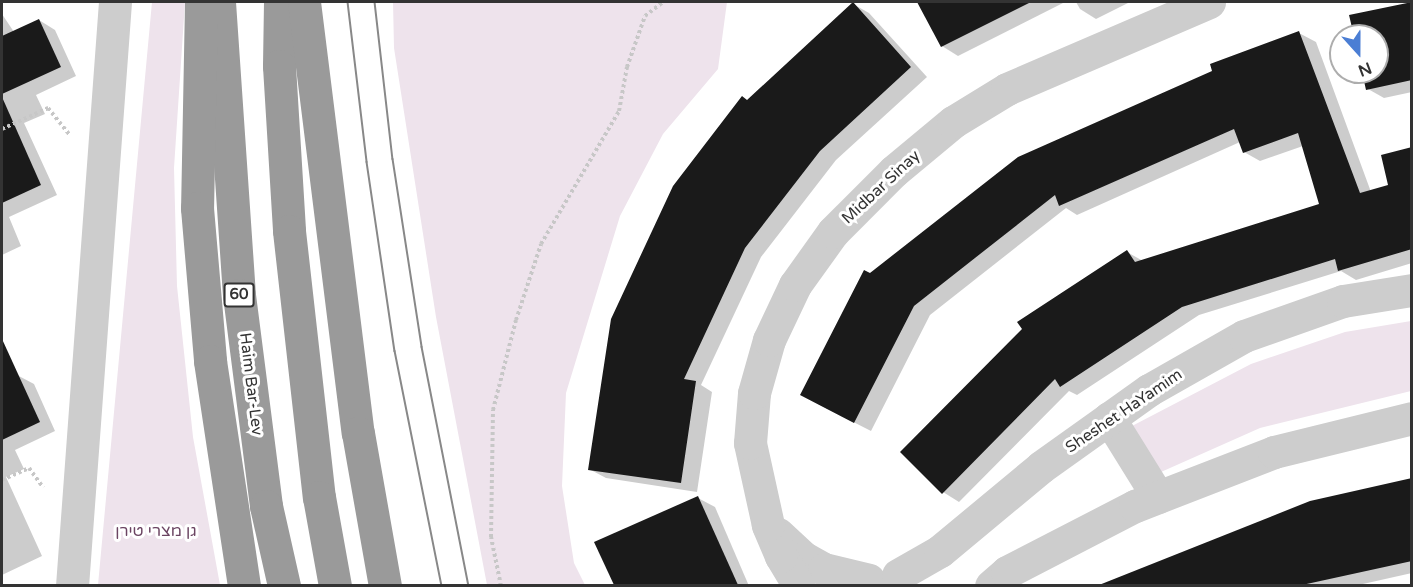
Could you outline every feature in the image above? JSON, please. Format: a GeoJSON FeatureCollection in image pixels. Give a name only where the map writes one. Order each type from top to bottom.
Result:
{"type":"FeatureCollection","features":[{"type":"Feature","properties":{"kind":"highway"},"geometry":{"type":"LineString","coordinates":[[201,2],[197,208],[210,361],[244,585]]}},
{"type":"Feature","properties":{"kind":"highway","name":"Haim Bar-Lev"},"geometry":{"type":"LineString","coordinates":[[219,2],[239,295],[266,506],[285,585]]}},
{"type":"Feature","properties":{"kind":"highway"},"geometry":{"type":"LineString","coordinates":[[280,2],[279,66],[289,231],[319,497],[335,585]]}},
{"type":"Feature","properties":{"kind":"highway"},"geometry":{"type":"LineString","coordinates":[[304,2],[357,433],[385,585]]}},
{"type":"Feature","properties":{"kind":"street"},"geometry":{"type":"LineString","coordinates":[[72,585],[115,2]]}},
{"type":"Feature","properties":{"kind":"street","name":"Midbar Sinay"},"geometry":{"type":"LineString","coordinates":[[799,585],[781,556],[768,525],[750,444],[754,393],[769,340],[795,285],[833,232],[894,171],[952,122],[1007,89],[1209,2]]}},
{"type":"Feature","properties":{"kind":"street","name":"Sheshet HaYamim"},"geometry":{"type":"LineString","coordinates":[[888,582],[940,551],[1041,467],[1149,390],[1244,336],[1343,301],[1412,290]]}},
{"type":"Feature","properties":{"kind":"street"},"geometry":{"type":"LineString","coordinates":[[1109,418],[1158,497]]}},
{"type":"Feature","properties":{"kind":"street"},"geometry":{"type":"LineString","coordinates":[[991,585],[1054,546],[1158,497],[1274,452],[1412,418]]}},
{"type":"Feature","properties":{"kind":"street"},"geometry":{"type":"LineString","coordinates":[[768,525],[804,558],[824,569],[888,582]]}},
{"type":"Feature","properties":{"kind":"path"},"geometry":{"type":"LineString","coordinates":[[501,585],[491,526],[493,410],[516,320],[541,244],[619,111],[627,67],[645,16],[663,2]]}},
{"type":"Feature","properties":{"kind":"path"},"geometry":{"type":"LineString","coordinates":[[2,129],[48,108],[102,176]]}},
{"type":"Feature","properties":{"kind":"green space","name":"גן מצרי טירן"},"geometry":{"type":"Polygon","coordinates":[[[152,2],[185,2],[174,168],[177,286],[193,437],[220,585],[98,585],[152,2]]]}},
{"type":"Feature","properties":{"kind":"green space"},"geometry":{"type":"Polygon","coordinates":[[[393,2],[727,2],[718,69],[663,134],[620,216],[566,393],[562,486],[574,563],[585,585],[487,585],[436,317],[394,48],[393,2]]]}},
{"type":"Feature","properties":{"kind":"green space"},"geometry":{"type":"Polygon","coordinates":[[[1411,321],[1411,391],[1260,428],[1161,472],[1132,426],[1251,364],[1345,332],[1411,321]]]}},
{"type":"Feature","properties":{"kind":"building"},"geometry":{"type":"Polygon","coordinates":[[[853,2],[911,67],[820,151],[745,248],[684,379],[696,381],[681,483],[588,470],[611,319],[673,186],[742,96],[747,100],[853,2]]]}},
{"type":"Feature","properties":{"kind":"building"},"geometry":{"type":"Polygon","coordinates":[[[917,2],[1031,2],[941,47],[917,2]]]}},
{"type":"Feature","properties":{"kind":"building"},"geometry":{"type":"Polygon","coordinates":[[[1412,2],[1412,80],[1366,90],[1365,84],[1389,84],[1389,24],[1351,24],[1349,15],[1412,2]]]}},
{"type":"Feature","properties":{"kind":"building"},"geometry":{"type":"Polygon","coordinates":[[[39,19],[61,67],[2,94],[2,36],[39,19]]]}},
{"type":"Feature","properties":{"kind":"building"},"geometry":{"type":"Polygon","coordinates":[[[1299,31],[1360,193],[1388,185],[1381,155],[1412,147],[1412,249],[1338,271],[1335,259],[1182,307],[1060,387],[1055,379],[942,494],[900,452],[1022,329],[1017,322],[1127,250],[1135,262],[1319,204],[1298,133],[1243,153],[1234,129],[1059,206],[1055,195],[914,306],[854,423],[800,395],[864,270],[870,273],[1018,157],[1212,71],[1210,64],[1299,31]]]}},
{"type":"Feature","properties":{"kind":"building"},"geometry":{"type":"Polygon","coordinates":[[[2,97],[41,185],[2,203],[2,97]]]}},
{"type":"Feature","properties":{"kind":"building"},"geometry":{"type":"Polygon","coordinates":[[[2,339],[40,422],[2,440],[2,339]]]}},
{"type":"Feature","properties":{"kind":"building"},"geometry":{"type":"Polygon","coordinates":[[[1412,478],[1412,561],[1302,585],[1099,585],[1310,501],[1412,478]]]}},
{"type":"Feature","properties":{"kind":"building"},"geometry":{"type":"Polygon","coordinates":[[[698,496],[738,585],[614,585],[594,542],[698,496]]]}},
{"type":"Feature","properties":{"kind":"tram line"},"geometry":{"type":"LineString","coordinates":[[348,2],[367,162],[395,351],[442,586]]}},
{"type":"Feature","properties":{"kind":"tram line"},"geometry":{"type":"LineString","coordinates":[[375,2],[393,159],[422,347],[469,586]]}}]}
